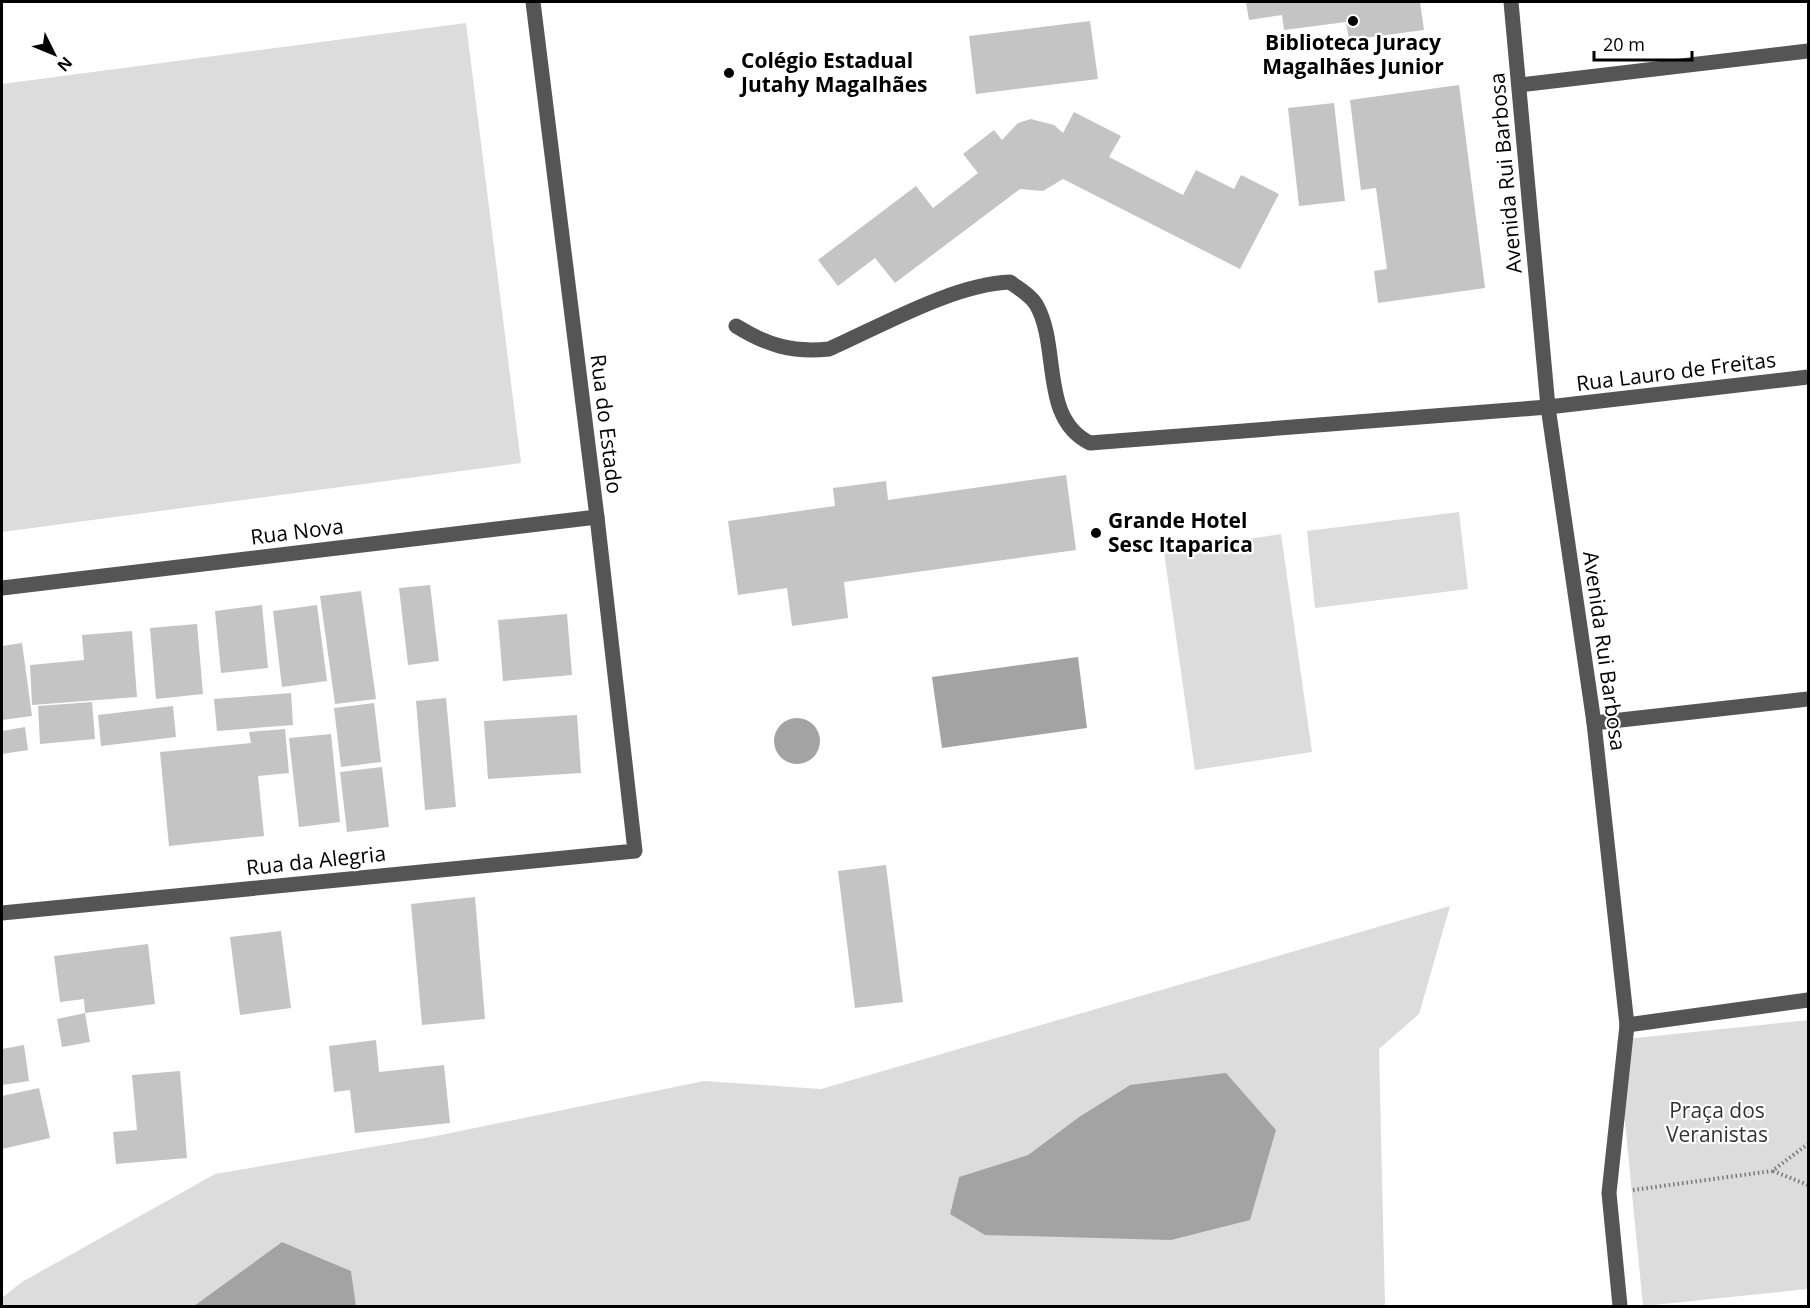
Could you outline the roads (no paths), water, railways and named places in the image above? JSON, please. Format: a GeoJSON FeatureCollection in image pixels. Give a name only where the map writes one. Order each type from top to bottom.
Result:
{"type":"FeatureCollection","features":[{"type":"Feature","properties":{"kind":"street","name":"Rua do Estado"},"geometry":{"type":"LineString","coordinates":[[533,2],[597,517],[635,851]]}},
{"type":"Feature","properties":{"kind":"street","name":"Avenida Rui Barbosa"},"geometry":{"type":"LineString","coordinates":[[1511,2],[1548,407],[1594,723],[1627,1025],[1609,1193],[1620,1306]]}},
{"type":"Feature","properties":{"kind":"street"},"geometry":{"type":"LineString","coordinates":[[1520,86],[1809,51]]}},
{"type":"Feature","properties":{"kind":"street","name":"Rua Lauro de Freitas"},"geometry":{"type":"LineString","coordinates":[[736,326],[763,343],[810,351],[829,349],[960,291],[989,283],[1010,282],[1036,304],[1043,320],[1057,400],[1065,420],[1080,439],[1090,443],[1548,407],[1809,378]]}},
{"type":"Feature","properties":{"kind":"street","name":"Rua Nova"},"geometry":{"type":"LineString","coordinates":[[2,588],[597,517]]}},
{"type":"Feature","properties":{"kind":"street"},"geometry":{"type":"LineString","coordinates":[[1594,723],[1809,699]]}},
{"type":"Feature","properties":{"kind":"street","name":"Rua da Alegria"},"geometry":{"type":"LineString","coordinates":[[2,913],[635,851]]}},
{"type":"Feature","properties":{"kind":"street"},"geometry":{"type":"LineString","coordinates":[[1627,1025],[1809,1000]]}},
{"type":"Feature","properties":{"kind":"place","name":"Biblioteca Juracy Magalhães Junior"},"geometry":{"type":"Point","coordinates":[1353,21]}},
{"type":"Feature","properties":{"kind":"place","name":"Colégio Estadual Jutahy Magalhães"},"geometry":{"type":"Point","coordinates":[729,73]}},
{"type":"Feature","properties":{"kind":"place","name":"Grande Hotel Sesc Itaparica"},"geometry":{"type":"Point","coordinates":[1096,533]}},
{"type":"Feature","properties":{"kind":"park label","name":"Praça dos Veranistas"},"geometry":{"type":"Point","coordinates":[1717,1123]}}]}
